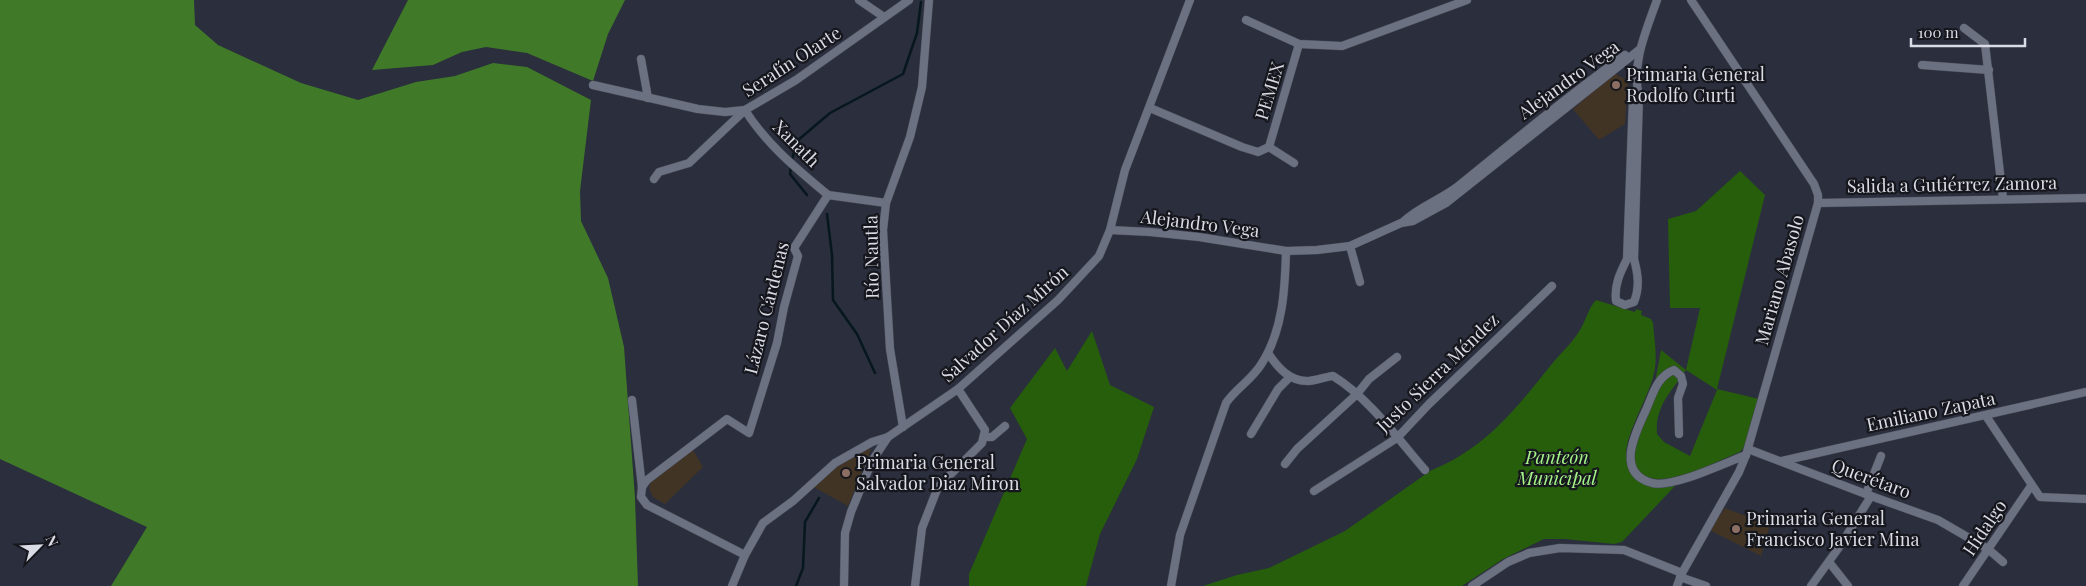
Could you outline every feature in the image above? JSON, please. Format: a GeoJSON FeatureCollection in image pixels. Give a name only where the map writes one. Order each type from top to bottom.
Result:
{"type":"FeatureCollection","features":[{"type":"Feature","properties":{"kind":"street"},"geometry":{"type":"LineString","coordinates":[[859,0],[884,17]]}},
{"type":"Feature","properties":{"kind":"street","name":"Serafín Olarte"},"geometry":{"type":"LineString","coordinates":[[593,85],[648,98],[726,112],[746,110],[796,80],[909,0]]}},
{"type":"Feature","properties":{"kind":"street","name":"Río Nautla"},"geometry":{"type":"LineString","coordinates":[[903,427],[893,378],[890,349],[883,230],[886,203],[910,137],[922,87],[929,0]]}},
{"type":"Feature","properties":{"kind":"street","name":"Salvador Díaz Mirón"},"geometry":{"type":"LineString","coordinates":[[732,586],[745,556],[763,523],[793,501],[835,463],[872,442],[888,437],[958,389],[1058,300],[1099,256],[1110,230],[1125,170],[1190,0]]}},
{"type":"Feature","properties":{"kind":"street"},"geometry":{"type":"LineString","coordinates":[[1246,20],[1299,44],[1342,46],[1467,0]]}},
{"type":"Feature","properties":{"kind":"street"},"geometry":{"type":"LineString","coordinates":[[1631,259],[1618,276],[1615,294],[1616,301],[1625,305],[1634,302],[1637,294],[1638,276],[1631,259],[1639,97],[1636,88],[1639,50],[1657,0]]}},
{"type":"Feature","properties":{"kind":"street","name":"Mariano Abasolo"},"geometry":{"type":"LineString","coordinates":[[1678,586],[1681,575],[1739,472],[1747,452],[1818,203],[1818,195],[1814,184],[1691,0]]}},
{"type":"Feature","properties":{"kind":"street"},"geometry":{"type":"LineString","coordinates":[[1964,28],[1985,44],[2003,199]]}},
{"type":"Feature","properties":{"kind":"street","name":"PEMEX"},"geometry":{"type":"LineString","coordinates":[[1269,147],[1299,44]]}},
{"type":"Feature","properties":{"kind":"street","name":"Alejandro Vega"},"geometry":{"type":"LineString","coordinates":[[1110,230],[1174,234],[1286,251],[1350,246],[1401,223],[1413,221],[1444,200],[1547,118],[1639,50]]}},
{"type":"Feature","properties":{"kind":"street"},"geometry":{"type":"LineString","coordinates":[[641,59],[648,98]]}},
{"type":"Feature","properties":{"kind":"street"},"geometry":{"type":"LineString","coordinates":[[1922,65],[1989,70]]}},
{"type":"Feature","properties":{"kind":"street"},"geometry":{"type":"LineString","coordinates":[[1150,108],[1242,147],[1258,152],[1269,147],[1294,163]]}},
{"type":"Feature","properties":{"kind":"street"},"geometry":{"type":"LineString","coordinates":[[654,179],[659,172],[690,164],[746,110]]}},
{"type":"Feature","properties":{"kind":"street","name":"Xanath"},"geometry":{"type":"LineString","coordinates":[[746,110],[751,119],[795,168],[828,195]]}},
{"type":"Feature","properties":{"kind":"street"},"geometry":{"type":"LineString","coordinates":[[828,195],[886,203]]}},
{"type":"Feature","properties":{"kind":"street","name":"Lázaro Cárdenas"},"geometry":{"type":"LineString","coordinates":[[642,487],[647,480],[728,419],[749,433],[777,343],[784,307],[798,256],[794,248],[828,195]]}},
{"type":"Feature","properties":{"kind":"street","name":"Salida a Gutiérrez Zamora"},"geometry":{"type":"LineString","coordinates":[[1818,203],[2086,198]]}},
{"type":"Feature","properties":{"kind":"street"},"geometry":{"type":"LineString","coordinates":[[1350,246],[1360,282]]}},
{"type":"Feature","properties":{"kind":"street"},"geometry":{"type":"LineString","coordinates":[[1172,586],[1180,535],[1226,403],[1232,394],[1262,364],[1279,323],[1285,290],[1286,251]]}},
{"type":"Feature","properties":{"kind":"street","name":"Justo Sierra Méndez"},"geometry":{"type":"LineString","coordinates":[[1314,491],[1397,438],[1429,404],[1552,286]]}},
{"type":"Feature","properties":{"kind":"street"},"geometry":{"type":"LineString","coordinates":[[1268,353],[1277,366],[1298,381],[1311,381],[1333,376],[1357,394],[1425,470]]}},
{"type":"Feature","properties":{"kind":"street"},"geometry":{"type":"LineString","coordinates":[[1285,464],[1297,449],[1357,394],[1370,379],[1397,357]]}},
{"type":"Feature","properties":{"kind":"street"},"geometry":{"type":"LineString","coordinates":[[1679,434],[1678,398],[1683,384],[1682,376],[1674,370],[1665,374],[1658,382],[1634,434],[1630,455],[1634,470],[1643,479],[1653,483],[1665,484],[1677,481],[1747,452]]}},
{"type":"Feature","properties":{"kind":"street"},"geometry":{"type":"LineString","coordinates":[[1251,434],[1278,389],[1290,376]]}},
{"type":"Feature","properties":{"kind":"street"},"geometry":{"type":"LineString","coordinates":[[915,586],[922,528],[938,487],[982,443],[985,437],[985,430],[958,389]]}},
{"type":"Feature","properties":{"kind":"street","name":"Emiliano Zapata"},"geometry":{"type":"LineString","coordinates":[[1782,462],[1848,445],[1986,416],[2086,392]]}},
{"type":"Feature","properties":{"kind":"street"},"geometry":{"type":"LineString","coordinates":[[632,400],[642,487],[641,497],[647,506],[745,556]]}},
{"type":"Feature","properties":{"kind":"street"},"geometry":{"type":"LineString","coordinates":[[1986,416],[2040,497],[2086,499]]}},
{"type":"Feature","properties":{"kind":"street"},"geometry":{"type":"LineString","coordinates":[[985,437],[992,437],[1005,426]]}},
{"type":"Feature","properties":{"kind":"street"},"geometry":{"type":"LineString","coordinates":[[844,586],[846,533],[851,512],[872,461],[888,437]]}},
{"type":"Feature","properties":{"kind":"street","name":"Querétaro"},"geometry":{"type":"LineString","coordinates":[[1747,452],[1782,462],[1938,520],[1988,549],[2003,562]]}},
{"type":"Feature","properties":{"kind":"street"},"geometry":{"type":"LineString","coordinates":[[1811,586],[1829,562],[1869,495],[1881,456]]}},
{"type":"Feature","properties":{"kind":"street","name":"Hidalgo"},"geometry":{"type":"LineString","coordinates":[[1963,586],[2031,486]]}},
{"type":"Feature","properties":{"kind":"street"},"geometry":{"type":"LineString","coordinates":[[1472,586],[1508,562],[1529,553],[1560,548],[1624,550],[1706,586]]}},
{"type":"Feature","properties":{"kind":"street"},"geometry":{"type":"LineString","coordinates":[[1829,562],[1848,586]]}},
{"type":"Feature","properties":{"kind":"shaded area"},"geometry":{"type":"Polygon","coordinates":[[[1614,73],[1628,81],[1625,124],[1599,140],[1573,109],[1614,73]]]}},
{"type":"Feature","properties":{"kind":"shaded area"},"geometry":{"type":"Polygon","coordinates":[[[866,447],[871,450],[848,506],[812,486],[835,466],[866,447]]]}},
{"type":"Feature","properties":{"kind":"shaded area"},"geometry":{"type":"Polygon","coordinates":[[[693,450],[703,467],[665,504],[653,497],[649,488],[652,478],[693,450]]]}},
{"type":"Feature","properties":{"kind":"shaded area"},"geometry":{"type":"Polygon","coordinates":[[[1725,508],[1770,525],[1761,556],[1709,530],[1725,508]]]}},
{"type":"Feature","properties":{"kind":"green space"},"geometry":{"type":"Polygon","coordinates":[[[0,0],[194,0],[195,25],[218,45],[301,83],[358,100],[416,82],[455,76],[493,63],[527,67],[591,100],[580,191],[581,221],[608,278],[624,347],[635,498],[638,586],[111,586],[147,527],[0,459],[0,0]]]}},
{"type":"Feature","properties":{"kind":"green space"},"geometry":{"type":"Polygon","coordinates":[[[408,0],[625,0],[608,34],[593,81],[527,53],[486,47],[462,52],[433,65],[372,70],[408,0]]]}},
{"type":"Feature","properties":{"kind":"green space"},"geometry":{"type":"Polygon","coordinates":[[[1740,171],[1765,195],[1717,389],[1759,399],[1747,444],[1740,452],[1692,472],[1666,479],[1654,479],[1644,476],[1639,472],[1632,457],[1654,388],[1661,350],[1686,370],[1700,308],[1670,308],[1668,219],[1696,211],[1740,171]],[[1686,370],[1661,407],[1657,434],[1664,442],[1690,456],[1717,390],[1686,370]]]}},
{"type":"Feature","properties":{"kind":"green space","name":"Panteón Municipal"},"geometry":{"type":"Polygon","coordinates":[[[1596,300],[1635,312],[1636,309],[1642,311],[1641,315],[1651,319],[1653,323],[1656,354],[1654,373],[1628,441],[1627,460],[1638,479],[1647,485],[1657,487],[1675,486],[1622,542],[1614,544],[1544,539],[1503,559],[1462,586],[1203,586],[1237,575],[1269,568],[1345,531],[1430,471],[1450,462],[1467,451],[1498,426],[1525,397],[1575,337],[1596,300]]]}},
{"type":"Feature","properties":{"kind":"green space"},"geometry":{"type":"Polygon","coordinates":[[[1092,331],[1110,385],[1154,407],[1137,459],[1100,534],[1086,586],[969,586],[969,574],[1027,439],[1010,408],[1055,348],[1067,371],[1092,331]]]}},
{"type":"Feature","properties":{"kind":"waterway"},"geometry":{"type":"LineString","coordinates":[[792,160],[797,141],[830,113],[903,74],[917,33],[921,2]]}},
{"type":"Feature","properties":{"kind":"waterway"},"geometry":{"type":"LineString","coordinates":[[791,166],[790,174],[807,195]]}},
{"type":"Feature","properties":{"kind":"waterway"},"geometry":{"type":"LineString","coordinates":[[827,214],[832,255],[833,300],[857,334],[875,373]]}},
{"type":"Feature","properties":{"kind":"waterway"},"geometry":{"type":"LineString","coordinates":[[796,586],[803,568],[805,522],[819,498]]}},
{"type":"Feature","properties":{"kind":"place","name":"Primaria General Rodolfo Curti"},"geometry":{"type":"Point","coordinates":[1616,85]}},
{"type":"Feature","properties":{"kind":"place","name":"Primaria General Salvador Diaz Miron"},"geometry":{"type":"Point","coordinates":[846,473]}},
{"type":"Feature","properties":{"kind":"place","name":"Primaria General Francisco Javier Mina"},"geometry":{"type":"Point","coordinates":[1736,529]}}]}
